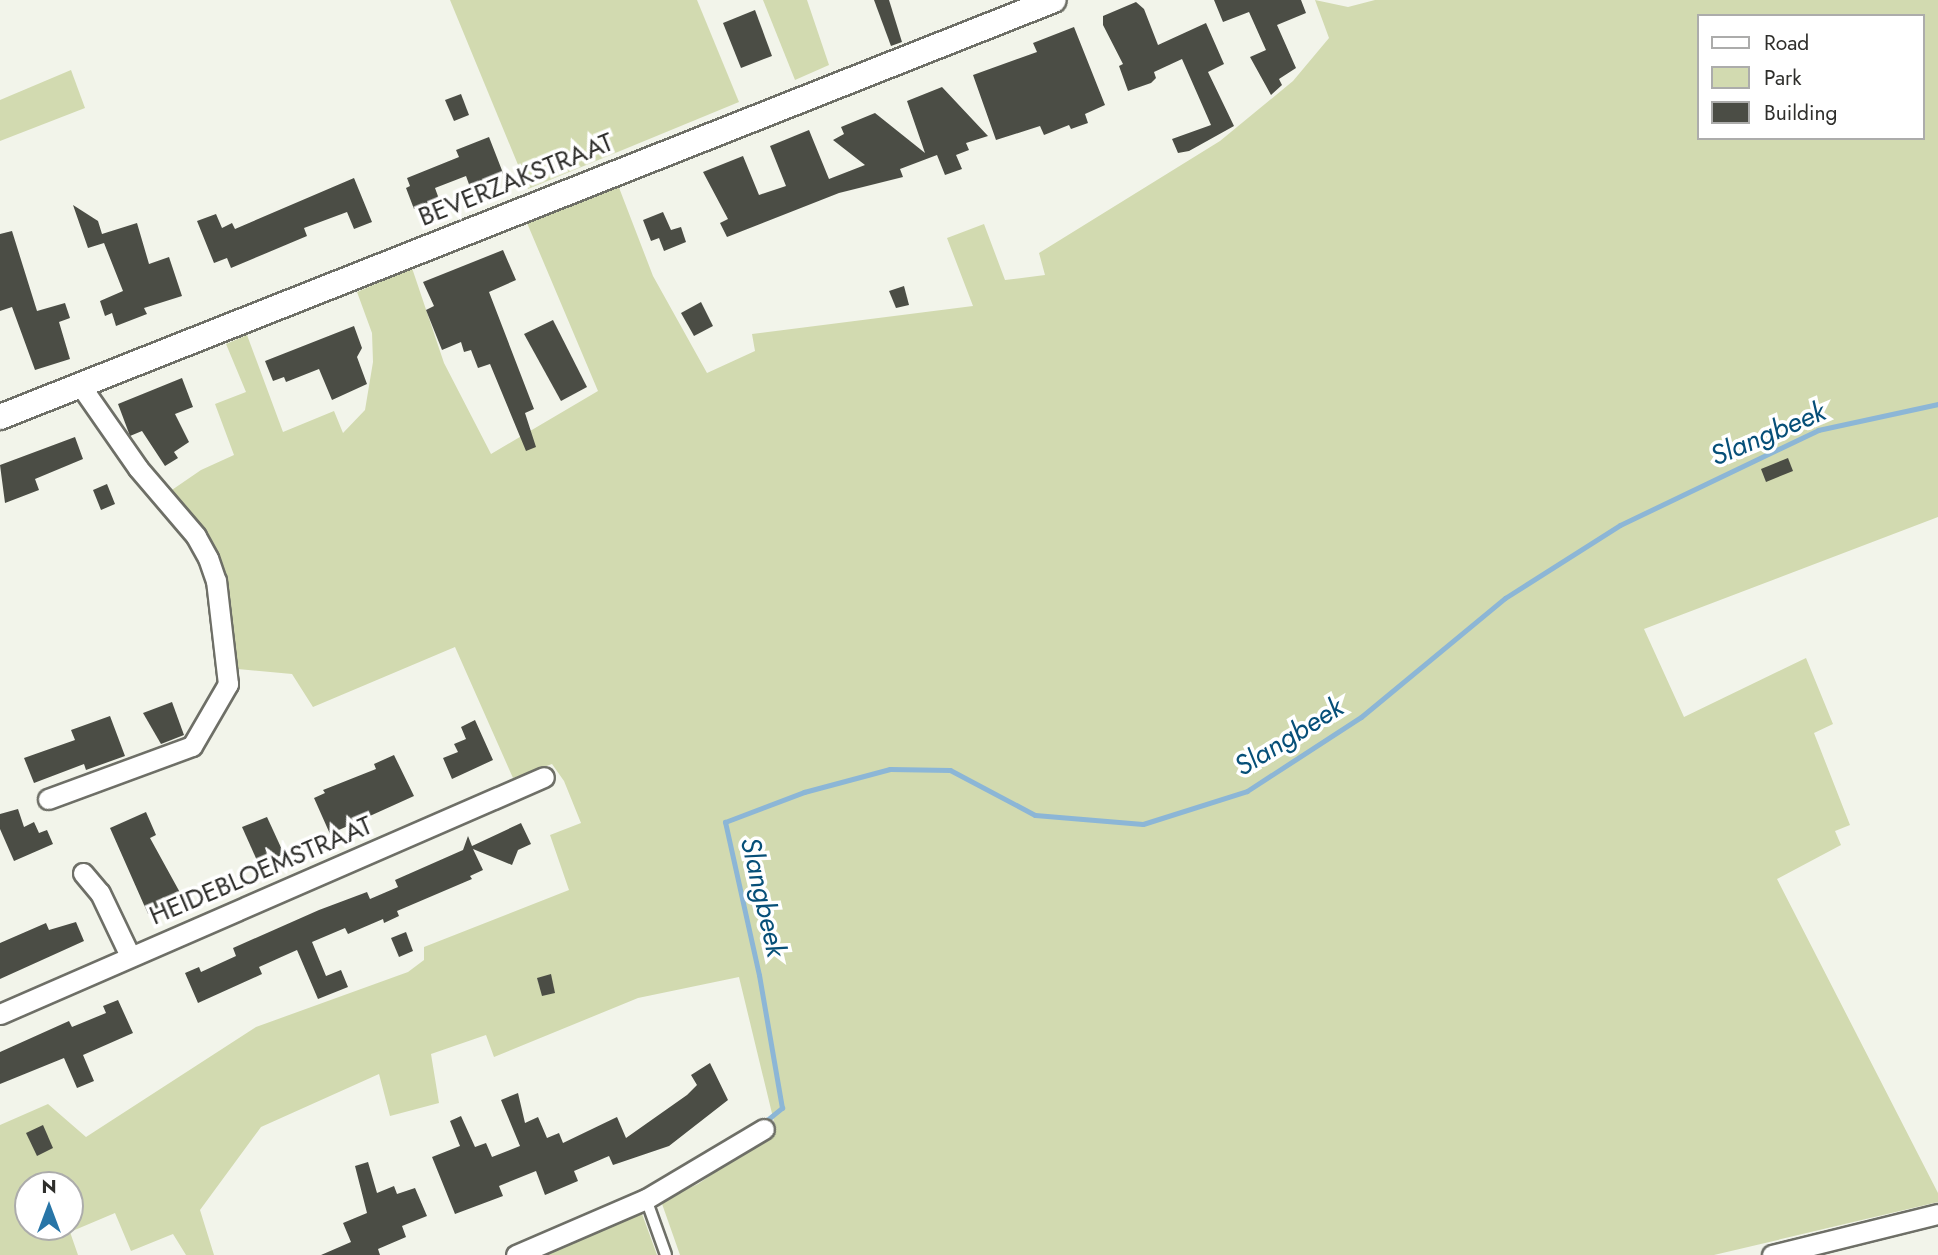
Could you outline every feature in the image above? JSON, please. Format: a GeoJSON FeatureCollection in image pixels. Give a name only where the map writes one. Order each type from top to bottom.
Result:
{"type":"FeatureCollection","features":[{"type":"Feature","properties":{"kind":"street","name":"BEVERZAKSTRAAT"},"geometry":{"type":"LineString","coordinates":[[0,418],[1054,0]]}},
{"type":"Feature","properties":{"kind":"street"},"geometry":{"type":"LineString","coordinates":[[48,799],[192,746],[228,684],[216,580],[208,558],[196,536],[138,468],[80,385]]}},
{"type":"Feature","properties":{"kind":"street","name":"HEIDEBLOEMSTRAAT"},"geometry":{"type":"LineString","coordinates":[[0,1014],[544,777]]}},
{"type":"Feature","properties":{"kind":"street"},"geometry":{"type":"LineString","coordinates":[[83,873],[100,893],[130,956]]}},
{"type":"Feature","properties":{"kind":"street"},"geometry":{"type":"LineString","coordinates":[[516,1255],[646,1199],[764,1129]]}},
{"type":"Feature","properties":{"kind":"street"},"geometry":{"type":"LineString","coordinates":[[1772,1255],[1938,1214]]}},
{"type":"Feature","properties":{"kind":"lane"},"geometry":{"type":"LineString","coordinates":[[646,1199],[666,1255]]}},
{"type":"Feature","properties":{"kind":"green space"},"geometry":{"type":"Polygon","coordinates":[[[450,0],[697,0],[739,102],[528,189],[450,0]]]}},
{"type":"Feature","properties":{"kind":"green space"},"geometry":{"type":"Polygon","coordinates":[[[763,0],[807,0],[829,65],[795,80],[763,0]]]}},
{"type":"Feature","properties":{"kind":"green space"},"geometry":{"type":"Polygon","coordinates":[[[1315,0],[1348,7],[1375,0],[1938,0],[1938,517],[1644,629],[1684,717],[1806,658],[1833,724],[1814,733],[1850,825],[1835,831],[1841,845],[1777,879],[1938,1193],[1938,1202],[1714,1255],[680,1255],[661,1201],[698,1184],[776,1130],[739,977],[638,998],[494,1057],[486,1035],[431,1054],[439,1103],[390,1116],[379,1074],[261,1127],[200,1210],[214,1255],[186,1255],[173,1234],[131,1251],[115,1213],[84,1226],[84,1171],[14,1171],[14,1241],[73,1241],[78,1255],[0,1255],[0,1125],[48,1104],[86,1137],[256,1027],[408,972],[424,960],[424,947],[569,890],[550,835],[581,823],[564,781],[552,764],[513,778],[455,647],[313,707],[292,674],[238,669],[226,602],[166,494],[201,470],[234,455],[215,404],[246,392],[226,344],[247,335],[283,432],[334,411],[343,433],[365,410],[373,362],[372,333],[357,292],[412,268],[444,363],[491,454],[598,391],[527,223],[618,185],[653,276],[707,373],[755,351],[752,334],[973,306],[947,238],[984,224],[1005,280],[1045,275],[1039,253],[1220,141],[1293,81],[1329,38],[1315,0]]]}},
{"type":"Feature","properties":{"kind":"green space"},"geometry":{"type":"Polygon","coordinates":[[[71,70],[85,108],[0,141],[0,100],[71,70]]]}},
{"type":"Feature","properties":{"kind":"green space"},"geometry":{"type":"Polygon","coordinates":[[[641,1211],[657,1255],[535,1255],[641,1211]]]}},
{"type":"Feature","properties":{"kind":"building"},"geometry":{"type":"Polygon","coordinates":[[[874,0],[889,0],[902,42],[891,46],[874,0]]]}},
{"type":"Feature","properties":{"kind":"building"},"geometry":{"type":"Polygon","coordinates":[[[1214,0],[1301,0],[1306,13],[1277,25],[1296,68],[1279,79],[1282,85],[1271,95],[1250,57],[1266,50],[1249,12],[1223,22],[1214,0]]]}},
{"type":"Feature","properties":{"kind":"building"},"geometry":{"type":"Polygon","coordinates":[[[1136,2],[1144,9],[1158,45],[1206,23],[1224,64],[1208,72],[1234,126],[1189,151],[1178,153],[1172,139],[1211,125],[1182,59],[1154,72],[1156,78],[1151,83],[1128,91],[1119,66],[1123,64],[1103,25],[1103,16],[1136,2]]]}},
{"type":"Feature","properties":{"kind":"building"},"geometry":{"type":"Polygon","coordinates":[[[755,10],[772,56],[741,68],[723,23],[755,10]]]}},
{"type":"Feature","properties":{"kind":"building"},"geometry":{"type":"Polygon","coordinates":[[[1074,27],[1105,105],[1085,114],[1088,123],[1071,129],[1069,125],[1044,135],[1040,126],[996,140],[973,75],[1037,52],[1033,43],[1074,27]]]}},
{"type":"Feature","properties":{"kind":"building"},"geometry":{"type":"Polygon","coordinates":[[[942,87],[988,136],[966,143],[969,150],[956,155],[962,169],[945,175],[937,155],[900,169],[903,177],[839,193],[727,237],[720,223],[728,219],[703,172],[743,156],[759,195],[786,186],[770,146],[809,130],[829,179],[865,165],[833,140],[844,134],[841,127],[875,113],[925,153],[907,101],[942,87]]]}},
{"type":"Feature","properties":{"kind":"building"},"geometry":{"type":"Polygon","coordinates":[[[461,94],[469,115],[454,121],[445,100],[461,94]]]}},
{"type":"Feature","properties":{"kind":"building"},"geometry":{"type":"Polygon","coordinates":[[[489,137],[503,173],[470,187],[466,176],[435,188],[439,199],[414,209],[406,188],[410,186],[407,178],[459,157],[456,150],[489,137]]]}},
{"type":"Feature","properties":{"kind":"building"},"geometry":{"type":"Polygon","coordinates":[[[354,178],[372,222],[354,229],[347,212],[304,228],[307,236],[231,268],[227,258],[214,263],[197,221],[216,214],[222,228],[232,223],[235,229],[354,178]]]}},
{"type":"Feature","properties":{"kind":"building"},"geometry":{"type":"Polygon","coordinates":[[[73,205],[98,221],[102,234],[137,223],[149,264],[169,257],[182,296],[144,308],[147,314],[116,326],[112,313],[105,316],[100,301],[123,291],[104,243],[88,248],[73,205]]]}},
{"type":"Feature","properties":{"kind":"building"},"geometry":{"type":"Polygon","coordinates":[[[663,212],[671,230],[681,227],[686,242],[664,251],[659,238],[651,241],[643,220],[663,212]]]}},
{"type":"Feature","properties":{"kind":"building"},"geometry":{"type":"Polygon","coordinates":[[[12,231],[37,311],[65,303],[70,318],[59,322],[70,359],[35,370],[12,307],[0,311],[0,234],[12,231]]]}},
{"type":"Feature","properties":{"kind":"building"},"geometry":{"type":"Polygon","coordinates":[[[503,250],[516,280],[489,292],[534,409],[525,413],[536,447],[526,451],[490,364],[478,368],[471,350],[464,352],[461,342],[442,350],[426,310],[434,306],[423,282],[503,250]]]}},
{"type":"Feature","properties":{"kind":"building"},"geometry":{"type":"Polygon","coordinates":[[[904,286],[909,305],[896,308],[889,291],[904,286]]]}},
{"type":"Feature","properties":{"kind":"building"},"geometry":{"type":"Polygon","coordinates":[[[701,302],[713,326],[694,336],[681,313],[701,302]]]}},
{"type":"Feature","properties":{"kind":"building"},"geometry":{"type":"Polygon","coordinates":[[[553,320],[587,387],[561,401],[524,334],[553,320]]]}},
{"type":"Feature","properties":{"kind":"building"},"geometry":{"type":"Polygon","coordinates":[[[354,326],[362,348],[357,357],[367,384],[332,400],[319,369],[286,382],[284,377],[273,381],[265,361],[354,326]]]}},
{"type":"Feature","properties":{"kind":"building"},"geometry":{"type":"Polygon","coordinates":[[[182,378],[193,407],[175,414],[189,442],[174,452],[178,458],[165,466],[142,431],[130,436],[118,404],[182,378]]]}},
{"type":"Feature","properties":{"kind":"building"},"geometry":{"type":"Polygon","coordinates":[[[75,437],[83,459],[35,479],[39,490],[5,503],[0,465],[75,437]]]}},
{"type":"Feature","properties":{"kind":"building"},"geometry":{"type":"Polygon","coordinates":[[[1788,458],[1793,471],[1766,482],[1761,469],[1788,458]]]}},
{"type":"Feature","properties":{"kind":"building"},"geometry":{"type":"Polygon","coordinates":[[[107,484],[115,504],[101,510],[93,490],[107,484]]]}},
{"type":"Feature","properties":{"kind":"building"},"geometry":{"type":"Polygon","coordinates":[[[172,702],[184,735],[161,744],[143,713],[172,702]]]}},
{"type":"Feature","properties":{"kind":"building"},"geometry":{"type":"Polygon","coordinates":[[[110,716],[125,756],[86,770],[84,764],[34,783],[24,758],[75,740],[71,730],[110,716]]]}},
{"type":"Feature","properties":{"kind":"building"},"geometry":{"type":"Polygon","coordinates":[[[475,720],[493,760],[452,779],[443,758],[458,752],[454,744],[466,739],[461,727],[475,720]]]}},
{"type":"Feature","properties":{"kind":"building"},"geometry":{"type":"Polygon","coordinates":[[[394,755],[414,796],[330,834],[314,798],[325,793],[323,790],[376,769],[374,764],[394,755]]]}},
{"type":"Feature","properties":{"kind":"building"},"geometry":{"type":"Polygon","coordinates":[[[18,809],[24,827],[34,822],[39,833],[47,830],[53,844],[14,861],[0,829],[0,814],[18,809]]]}},
{"type":"Feature","properties":{"kind":"building"},"geometry":{"type":"Polygon","coordinates":[[[146,812],[156,835],[150,838],[183,898],[148,914],[110,828],[146,812]]]}},
{"type":"Feature","properties":{"kind":"building"},"geometry":{"type":"Polygon","coordinates":[[[267,817],[284,854],[259,865],[242,827],[267,817]]]}},
{"type":"Feature","properties":{"kind":"building"},"geometry":{"type":"Polygon","coordinates":[[[521,823],[531,844],[518,850],[512,865],[473,849],[483,870],[470,876],[472,879],[397,911],[399,916],[384,923],[383,919],[348,934],[345,928],[312,942],[326,976],[341,970],[348,987],[318,999],[297,950],[259,967],[262,974],[198,1003],[185,973],[199,967],[201,972],[236,956],[233,948],[319,910],[367,892],[370,899],[398,887],[395,880],[463,850],[468,836],[472,846],[521,823]]]}},
{"type":"Feature","properties":{"kind":"building"},"geometry":{"type":"Polygon","coordinates":[[[76,922],[84,941],[0,979],[0,943],[46,923],[49,930],[76,922]]]}},
{"type":"Feature","properties":{"kind":"building"},"geometry":{"type":"Polygon","coordinates":[[[406,932],[413,951],[399,957],[391,938],[406,932]]]}},
{"type":"Feature","properties":{"kind":"building"},"geometry":{"type":"Polygon","coordinates":[[[551,974],[555,993],[542,996],[537,978],[551,974]]]}},
{"type":"Feature","properties":{"kind":"building"},"geometry":{"type":"Polygon","coordinates":[[[118,1000],[133,1033],[83,1055],[94,1081],[77,1088],[64,1058],[0,1084],[0,1052],[69,1021],[72,1027],[106,1013],[103,1006],[118,1000]]]}},
{"type":"Feature","properties":{"kind":"building"},"geometry":{"type":"Polygon","coordinates":[[[710,1063],[728,1100],[669,1146],[613,1165],[609,1156],[574,1171],[578,1181],[545,1195],[536,1171],[499,1186],[503,1196],[455,1214],[432,1157],[460,1146],[450,1121],[461,1116],[475,1147],[486,1143],[492,1157],[520,1146],[501,1100],[518,1093],[525,1123],[538,1117],[547,1138],[559,1133],[563,1143],[617,1117],[626,1138],[687,1095],[697,1085],[691,1075],[710,1063]]]}},
{"type":"Feature","properties":{"kind":"building"},"geometry":{"type":"Polygon","coordinates":[[[43,1125],[53,1148],[37,1156],[26,1133],[43,1125]]]}},
{"type":"Feature","properties":{"kind":"building"},"geometry":{"type":"Polygon","coordinates":[[[368,1162],[377,1193],[394,1186],[397,1194],[415,1188],[427,1216],[402,1226],[406,1237],[378,1249],[380,1255],[321,1255],[351,1242],[343,1223],[367,1213],[355,1166],[368,1162]]]}},
{"type":"Feature","properties":{"kind":"waterway","name":"Slangbeek"},"geometry":{"type":"LineString","coordinates":[[762,1124],[782,1108],[759,975],[725,822],[804,792],[890,769],[950,770],[1035,815],[1143,824],[1247,791],[1361,717],[1505,598],[1620,525],[1818,430],[1938,404]]}}]}
